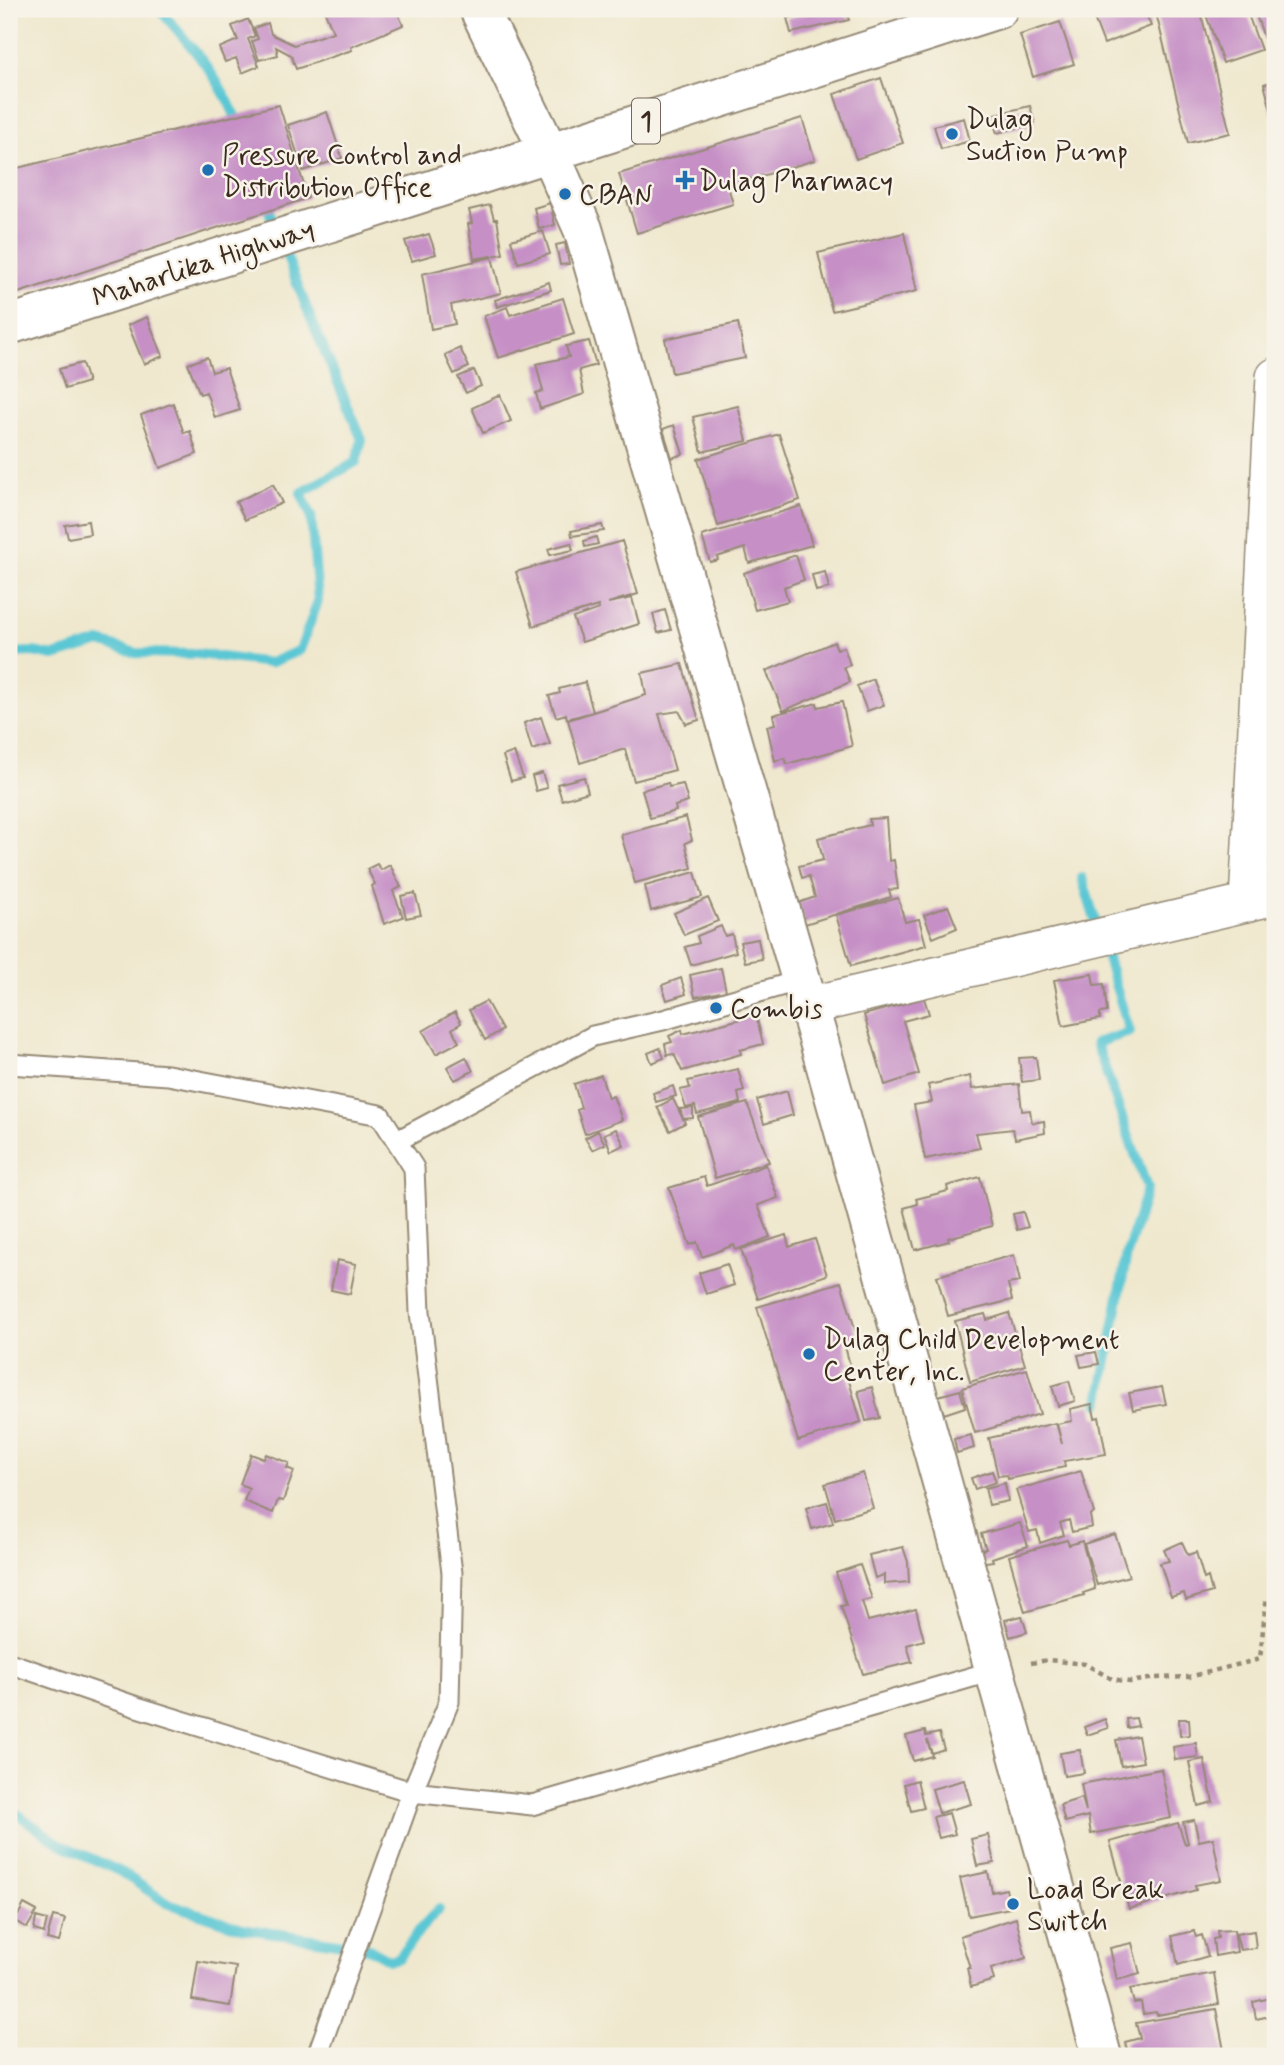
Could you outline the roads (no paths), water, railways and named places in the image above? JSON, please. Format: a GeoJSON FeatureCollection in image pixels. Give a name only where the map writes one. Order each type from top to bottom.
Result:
{"type":"FeatureCollection","features":[{"type":"Feature","properties":{"kind":"main road"},"geometry":{"type":"LineString","coordinates":[[479,9],[549,152],[583,229],[805,993],[1101,2056]]}},
{"type":"Feature","properties":{"kind":"main road","name":"Maharlika Highway"},"geometry":{"type":"LineString","coordinates":[[9,325],[998,9]]}},
{"type":"Feature","properties":{"kind":"street"},"geometry":{"type":"LineString","coordinates":[[805,993],[1099,936],[1261,899],[1275,377]]}},
{"type":"Feature","properties":{"kind":"lane"},"geometry":{"type":"LineString","coordinates":[[397,1141],[593,1037],[663,1020],[805,993]]}},
{"type":"Feature","properties":{"kind":"lane"},"geometry":{"type":"LineString","coordinates":[[9,1064],[167,1075],[380,1115],[414,1168],[421,1312],[452,1573],[449,1702],[412,1792],[317,2056]]}},
{"type":"Feature","properties":{"kind":"lane"},"geometry":{"type":"LineString","coordinates":[[9,1663],[137,1707],[412,1792],[532,1805],[993,1671]]}},
{"type":"Feature","properties":{"kind":"waterway"},"geometry":{"type":"LineString","coordinates":[[159,9],[215,79],[225,94],[239,127]]}},
{"type":"Feature","properties":{"kind":"waterway"},"geometry":{"type":"LineString","coordinates":[[9,653],[33,652],[54,656],[100,642],[136,653],[197,654],[270,663],[300,650],[318,601],[311,515],[301,493],[356,462],[362,440],[264,198]]}},
{"type":"Feature","properties":{"kind":"waterway"},"geometry":{"type":"LineString","coordinates":[[1082,878],[1130,1032],[1096,1043],[1147,1188],[1127,1254],[1099,1403]]}},
{"type":"Feature","properties":{"kind":"waterway"},"geometry":{"type":"LineString","coordinates":[[9,1808],[58,1843],[121,1872],[167,1903],[242,1928],[368,1948],[389,1960],[399,1958],[439,1909]]}},
{"type":"Feature","properties":{"kind":"place","name":"Dulag Suction Pump"},"geometry":{"type":"Point","coordinates":[952,134]}},
{"type":"Feature","properties":{"kind":"place","name":"Pressure Control and Distribution Office"},"geometry":{"type":"Point","coordinates":[208,170]}},
{"type":"Feature","properties":{"kind":"place","name":"Dulag Pharmacy"},"geometry":{"type":"Point","coordinates":[685,180]}},
{"type":"Feature","properties":{"kind":"place","name":"CBAN"},"geometry":{"type":"Point","coordinates":[565,194]}},
{"type":"Feature","properties":{"kind":"place","name":"Combis"},"geometry":{"type":"Point","coordinates":[716,1008]}},
{"type":"Feature","properties":{"kind":"place","name":"Dulag Child Development Center, Inc."},"geometry":{"type":"Point","coordinates":[809,1354]}},
{"type":"Feature","properties":{"kind":"place","name":"Load Break Switch"},"geometry":{"type":"Point","coordinates":[1013,1904]}}]}
